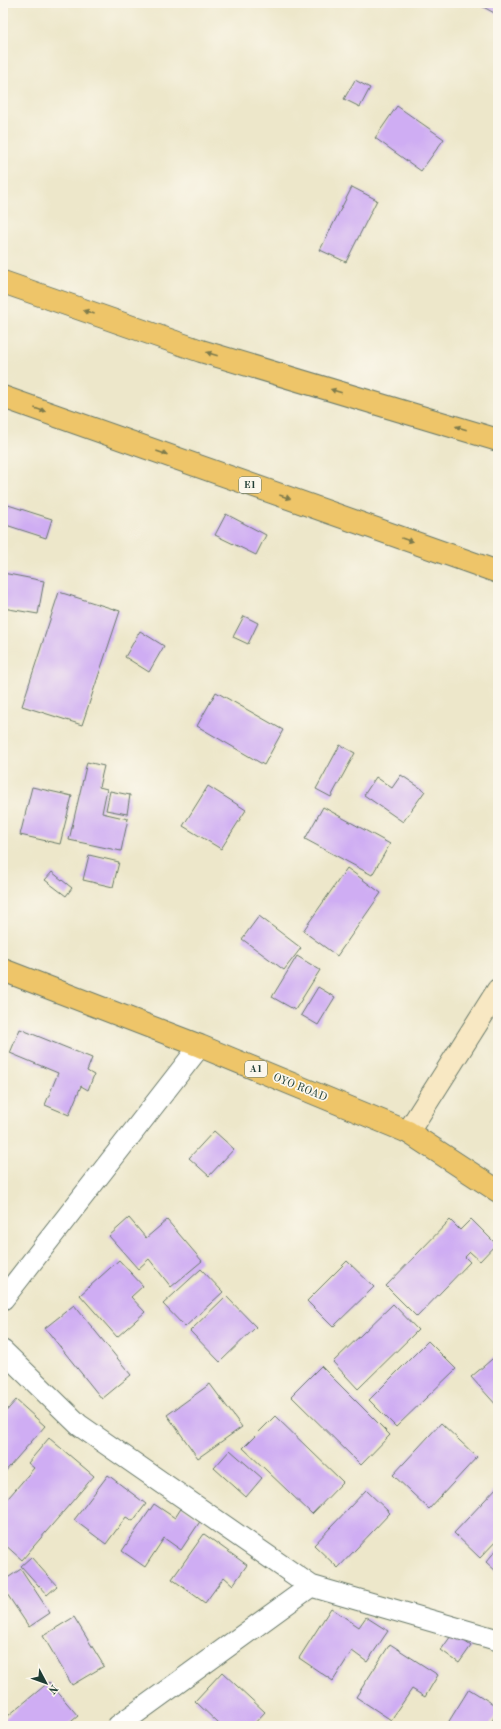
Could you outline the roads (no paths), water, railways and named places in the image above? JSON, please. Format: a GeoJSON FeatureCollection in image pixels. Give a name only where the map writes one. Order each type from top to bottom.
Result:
{"type":"FeatureCollection","features":[{"type":"Feature","properties":{"kind":"highway"},"geometry":{"type":"LineString","coordinates":[[3,282],[201,351],[498,440]]}},
{"type":"Feature","properties":{"kind":"highway","name":"E1"},"geometry":{"type":"LineString","coordinates":[[3,397],[498,572]]}},
{"type":"Feature","properties":{"kind":"highway","name":"OYO ROAD"},"geometry":{"type":"LineString","coordinates":[[3,970],[200,1046],[408,1132],[498,1190]]}},
{"type":"Feature","properties":{"kind":"main road"},"geometry":{"type":"LineString","coordinates":[[408,1132],[498,990]]}},
{"type":"Feature","properties":{"kind":"street"},"geometry":{"type":"LineString","coordinates":[[3,1298],[200,1046]]}},
{"type":"Feature","properties":{"kind":"street"},"geometry":{"type":"LineString","coordinates":[[3,1352],[79,1425],[311,1586],[498,1640]]}},
{"type":"Feature","properties":{"kind":"street"},"geometry":{"type":"LineString","coordinates":[[118,1726],[311,1586]]}}]}
